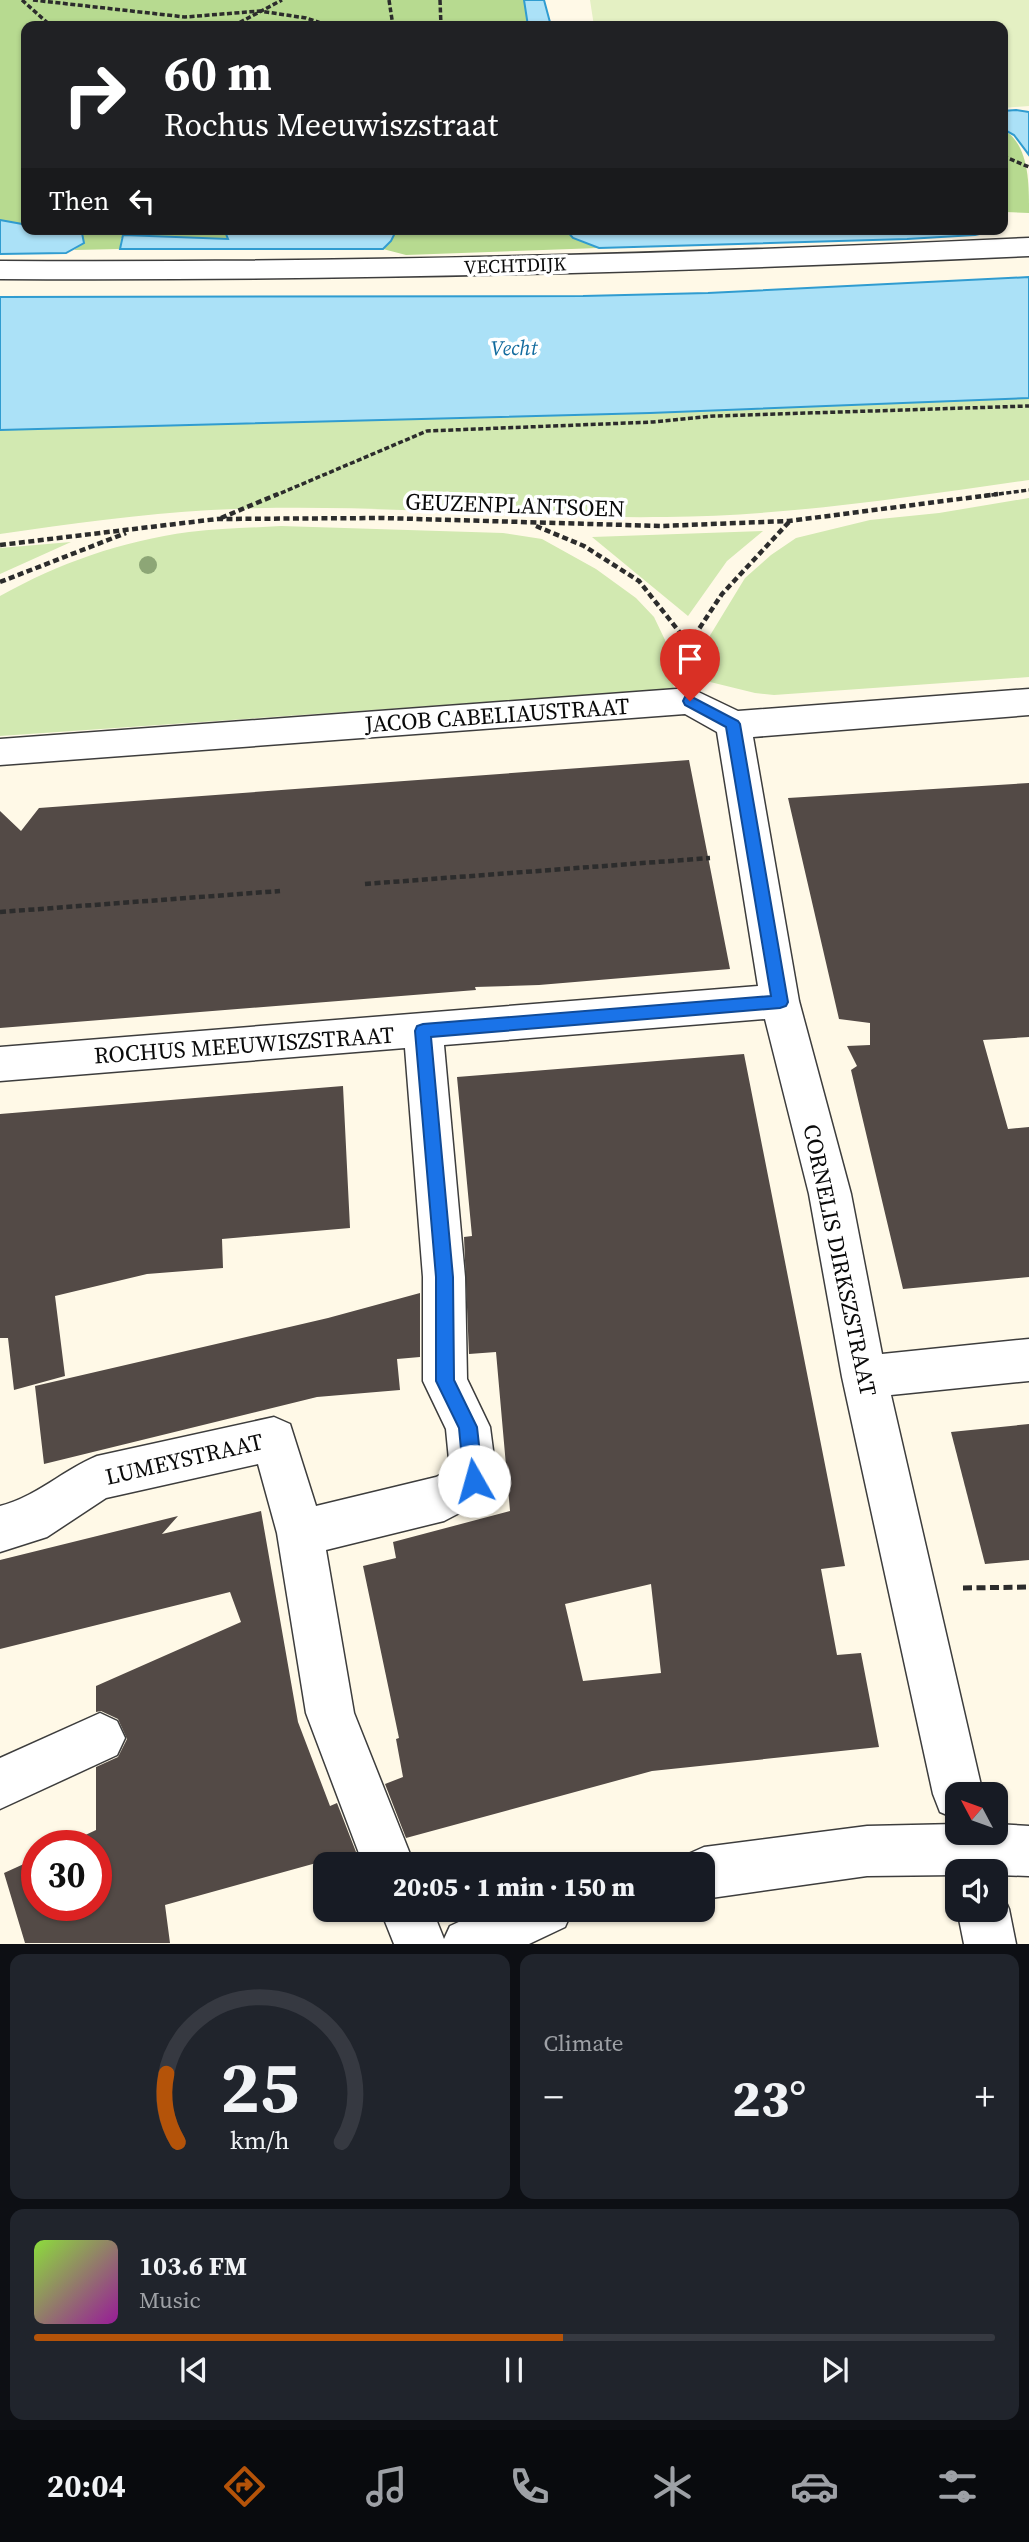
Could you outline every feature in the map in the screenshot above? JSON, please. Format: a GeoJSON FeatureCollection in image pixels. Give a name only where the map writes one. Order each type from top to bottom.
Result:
{"type":"FeatureCollection","features":[{"type":"Feature","properties":{"kind":"street","name":"VECHTDIJK"},"geometry":{"type":"LineString","coordinates":[[0,270],[434,267],[873,255],[1029,247]]}},
{"type":"Feature","properties":{"kind":"street"},"geometry":{"type":"LineString","coordinates":[[690,701],[733,724],[1029,702]]}},
{"type":"Feature","properties":{"kind":"street","name":"JACOB CABELIAUSTRAAT"},"geometry":{"type":"LineString","coordinates":[[0,752],[690,701]]}},
{"type":"Feature","properties":{"kind":"street","name":"CORNELIS DIRKSZSTRAAT"},"geometry":{"type":"LineString","coordinates":[[733,724],[780,1002],[830,1194],[864,1377],[955,1782]]}},
{"type":"Feature","properties":{"kind":"street","name":"ROCHUS MEEUWISZSTRAAT"},"geometry":{"type":"LineString","coordinates":[[0,1064],[780,1002]]}},
{"type":"Feature","properties":{"kind":"street"},"geometry":{"type":"LineString","coordinates":[[384,1852],[330,1713],[300,1533],[444,1498],[474,1481],[468,1427],[445,1381],[444,1277],[423,1031]]}},
{"type":"Feature","properties":{"kind":"street"},"geometry":{"type":"LineString","coordinates":[[864,1377],[1029,1360]]}},
{"type":"Feature","properties":{"kind":"street","name":"LUMEYSTRAAT"},"geometry":{"type":"LineString","coordinates":[[0,1530],[32,1521],[97,1478],[274,1439],[300,1533]]}},
{"type":"Feature","properties":{"kind":"street"},"geometry":{"type":"LineString","coordinates":[[0,1784],[100,1738]]}},
{"type":"Feature","properties":{"kind":"street"},"geometry":{"type":"LineString","coordinates":[[715,1872],[867,1851],[1029,1851]]}},
{"type":"Feature","properties":{"kind":"street"},"geometry":{"type":"LineString","coordinates":[[411,1922],[420,1944]]}},
{"type":"Feature","properties":{"kind":"street"},"geometry":{"type":"LineString","coordinates":[[468,1944],[518,1922]]}},
{"type":"Feature","properties":{"kind":"street"},"geometry":{"type":"LineString","coordinates":[[986,1922],[990,1944]]}},
{"type":"Feature","properties":{"kind":"path"},"geometry":{"type":"LineString","coordinates":[[22,0],[45,21]]}},
{"type":"Feature","properties":{"kind":"path"},"geometry":{"type":"LineString","coordinates":[[33,0],[185,17],[260,11],[315,21]]}},
{"type":"Feature","properties":{"kind":"path"},"geometry":{"type":"LineString","coordinates":[[242,21],[282,0]]}},
{"type":"Feature","properties":{"kind":"path"},"geometry":{"type":"LineString","coordinates":[[389,0],[392,21]]}},
{"type":"Feature","properties":{"kind":"path"},"geometry":{"type":"LineString","coordinates":[[440,0],[441,21]]}},
{"type":"Feature","properties":{"kind":"path"},"geometry":{"type":"LineString","coordinates":[[1008,158],[1029,167]]}},
{"type":"Feature","properties":{"kind":"path"},"geometry":{"type":"LineString","coordinates":[[217,519],[427,431],[878,409],[1029,407]]}},
{"type":"Feature","properties":{"kind":"path","name":"GEUZENPLANTSOEN"},"geometry":{"type":"LineString","coordinates":[[0,545],[217,519],[383,518],[662,526],[789,521],[1029,490]]}},
{"type":"Feature","properties":{"kind":"path"},"geometry":{"type":"LineString","coordinates":[[690,701],[689,644],[708,609],[739,572],[789,521]]}},
{"type":"Feature","properties":{"kind":"path"},"geometry":{"type":"LineString","coordinates":[[532,524],[584,546],[639,581],[689,644]]}},
{"type":"Feature","properties":{"kind":"path"},"geometry":{"type":"LineString","coordinates":[[0,582],[133,530]]}},
{"type":"Feature","properties":{"kind":"path"},"geometry":{"type":"LineString","coordinates":[[365,884],[754,854]]}},
{"type":"Feature","properties":{"kind":"path"},"geometry":{"type":"LineString","coordinates":[[0,912],[280,891]]}},
{"type":"Feature","properties":{"kind":"path"},"geometry":{"type":"LineString","coordinates":[[914,1591],[1029,1587]]}},
{"type":"Feature","properties":{"kind":"green space"},"geometry":{"type":"Polygon","coordinates":[[[0,0],[524,0],[527,21],[21,21],[21,226],[0,220],[0,0]]]}},
{"type":"Feature","properties":{"kind":"green space"},"geometry":{"type":"Polygon","coordinates":[[[590,0],[1029,0],[1029,106],[1008,108],[1008,21],[593,21],[590,0]]]}},
{"type":"Feature","properties":{"kind":"green space"},"geometry":{"type":"Polygon","coordinates":[[[1008,133],[1018,144],[1026,165],[1029,213],[1008,212],[1008,133]]]}},
{"type":"Feature","properties":{"kind":"green space"},"geometry":{"type":"Polygon","coordinates":[[[77,235],[227,235],[229,239],[121,238],[120,249],[74,250],[84,243],[77,235]]]}},
{"type":"Feature","properties":{"kind":"green space"},"geometry":{"type":"Polygon","coordinates":[[[394,235],[570,235],[599,248],[406,255],[383,249],[394,235]]]}},
{"type":"Feature","properties":{"kind":"green space"},"geometry":{"type":"Polygon","coordinates":[[[1029,398],[1029,480],[894,499],[757,513],[666,517],[324,508],[211,510],[0,534],[0,430],[650,413],[1029,398]]]}},
{"type":"Feature","properties":{"kind":"green space"},"geometry":{"type":"Polygon","coordinates":[[[1029,498],[1029,677],[774,695],[702,680],[703,647],[745,578],[796,538],[870,520],[939,513],[1029,498]]]}},
{"type":"Feature","properties":{"kind":"green space"},"geometry":{"type":"Polygon","coordinates":[[[281,526],[503,533],[542,539],[596,569],[636,598],[654,617],[665,640],[674,689],[0,736],[0,596],[45,573],[91,555],[140,541],[200,531],[281,526]]]}},
{"type":"Feature","properties":{"kind":"green space"},"geometry":{"type":"Polygon","coordinates":[[[763,531],[727,561],[688,616],[592,537],[763,531]]]}},
{"type":"Feature","properties":{"kind":"green space"},"geometry":{"type":"Polygon","coordinates":[[[71,542],[0,574],[0,548],[71,542]]]}},
{"type":"Feature","properties":{"kind":"water"},"geometry":{"type":"Polygon","coordinates":[[[524,0],[544,0],[550,21],[527,21],[524,0]]]}},
{"type":"Feature","properties":{"kind":"water"},"geometry":{"type":"Polygon","coordinates":[[[1008,111],[1029,112],[1029,155],[1014,135],[1008,132],[1008,111]]]}},
{"type":"Feature","properties":{"kind":"water"},"geometry":{"type":"Polygon","coordinates":[[[0,220],[21,224],[21,235],[82,235],[84,243],[66,253],[0,254],[0,220]]]}},
{"type":"Feature","properties":{"kind":"water"},"geometry":{"type":"Polygon","coordinates":[[[123,235],[228,239],[226,235],[394,235],[383,249],[120,249],[123,235]]]}},
{"type":"Feature","properties":{"kind":"water"},"geometry":{"type":"Polygon","coordinates":[[[570,235],[975,235],[599,248],[570,235]]]}},
{"type":"Feature","properties":{"kind":"water","name":"Vecht"},"geometry":{"type":"Polygon","coordinates":[[[1029,277],[1029,398],[650,413],[0,430],[0,297],[583,296],[708,293],[1029,277]]]}},
{"type":"Feature","properties":{"kind":"building"},"geometry":{"type":"Polygon","coordinates":[[[689,760],[730,969],[539,985],[475,987],[476,990],[0,1028],[0,811],[21,831],[39,808],[689,760]]]}},
{"type":"Feature","properties":{"kind":"building"},"geometry":{"type":"Polygon","coordinates":[[[1029,783],[1029,1037],[983,1040],[1008,1129],[1029,1127],[1029,1277],[903,1289],[851,1070],[857,1066],[847,1046],[870,1045],[870,1023],[839,1019],[788,798],[1029,783]]]}},
{"type":"Feature","properties":{"kind":"building"},"geometry":{"type":"Polygon","coordinates":[[[744,1054],[845,1566],[821,1569],[837,1655],[861,1653],[879,1747],[652,1771],[406,1838],[385,1784],[403,1777],[396,1739],[399,1738],[363,1566],[396,1558],[393,1542],[510,1511],[496,1352],[469,1354],[464,1237],[472,1236],[457,1077],[744,1054]],[[651,1584],[565,1604],[583,1681],[661,1673],[651,1584]]]}},
{"type":"Feature","properties":{"kind":"building"},"geometry":{"type":"Polygon","coordinates":[[[343,1086],[350,1228],[222,1239],[223,1268],[147,1274],[55,1296],[65,1376],[14,1390],[8,1338],[0,1338],[0,1114],[343,1086]]]}},
{"type":"Feature","properties":{"kind":"building"},"geometry":{"type":"Polygon","coordinates":[[[420,1293],[420,1357],[397,1359],[400,1390],[317,1397],[44,1464],[35,1386],[328,1318],[420,1293]]]}},
{"type":"Feature","properties":{"kind":"building"},"geometry":{"type":"Polygon","coordinates":[[[1029,1424],[1029,1560],[985,1564],[951,1432],[1029,1424]]]}},
{"type":"Feature","properties":{"kind":"building"},"geometry":{"type":"Polygon","coordinates":[[[261,1511],[298,1722],[330,1806],[337,1803],[356,1852],[313,1852],[313,1864],[165,1905],[170,1943],[25,1943],[4,1873],[21,1865],[21,1921],[112,1921],[112,1830],[96,1830],[96,1767],[118,1757],[127,1739],[118,1719],[101,1711],[96,1712],[96,1686],[241,1622],[230,1592],[0,1649],[0,1560],[178,1516],[162,1534],[261,1511]]]}},
{"type":"Feature","properties":{"kind":"route"},"geometry":{"type":"LineString","coordinates":[[474,1481],[468,1427],[445,1381],[444,1277],[423,1031],[780,1002],[733,724],[690,701]]}}]}
